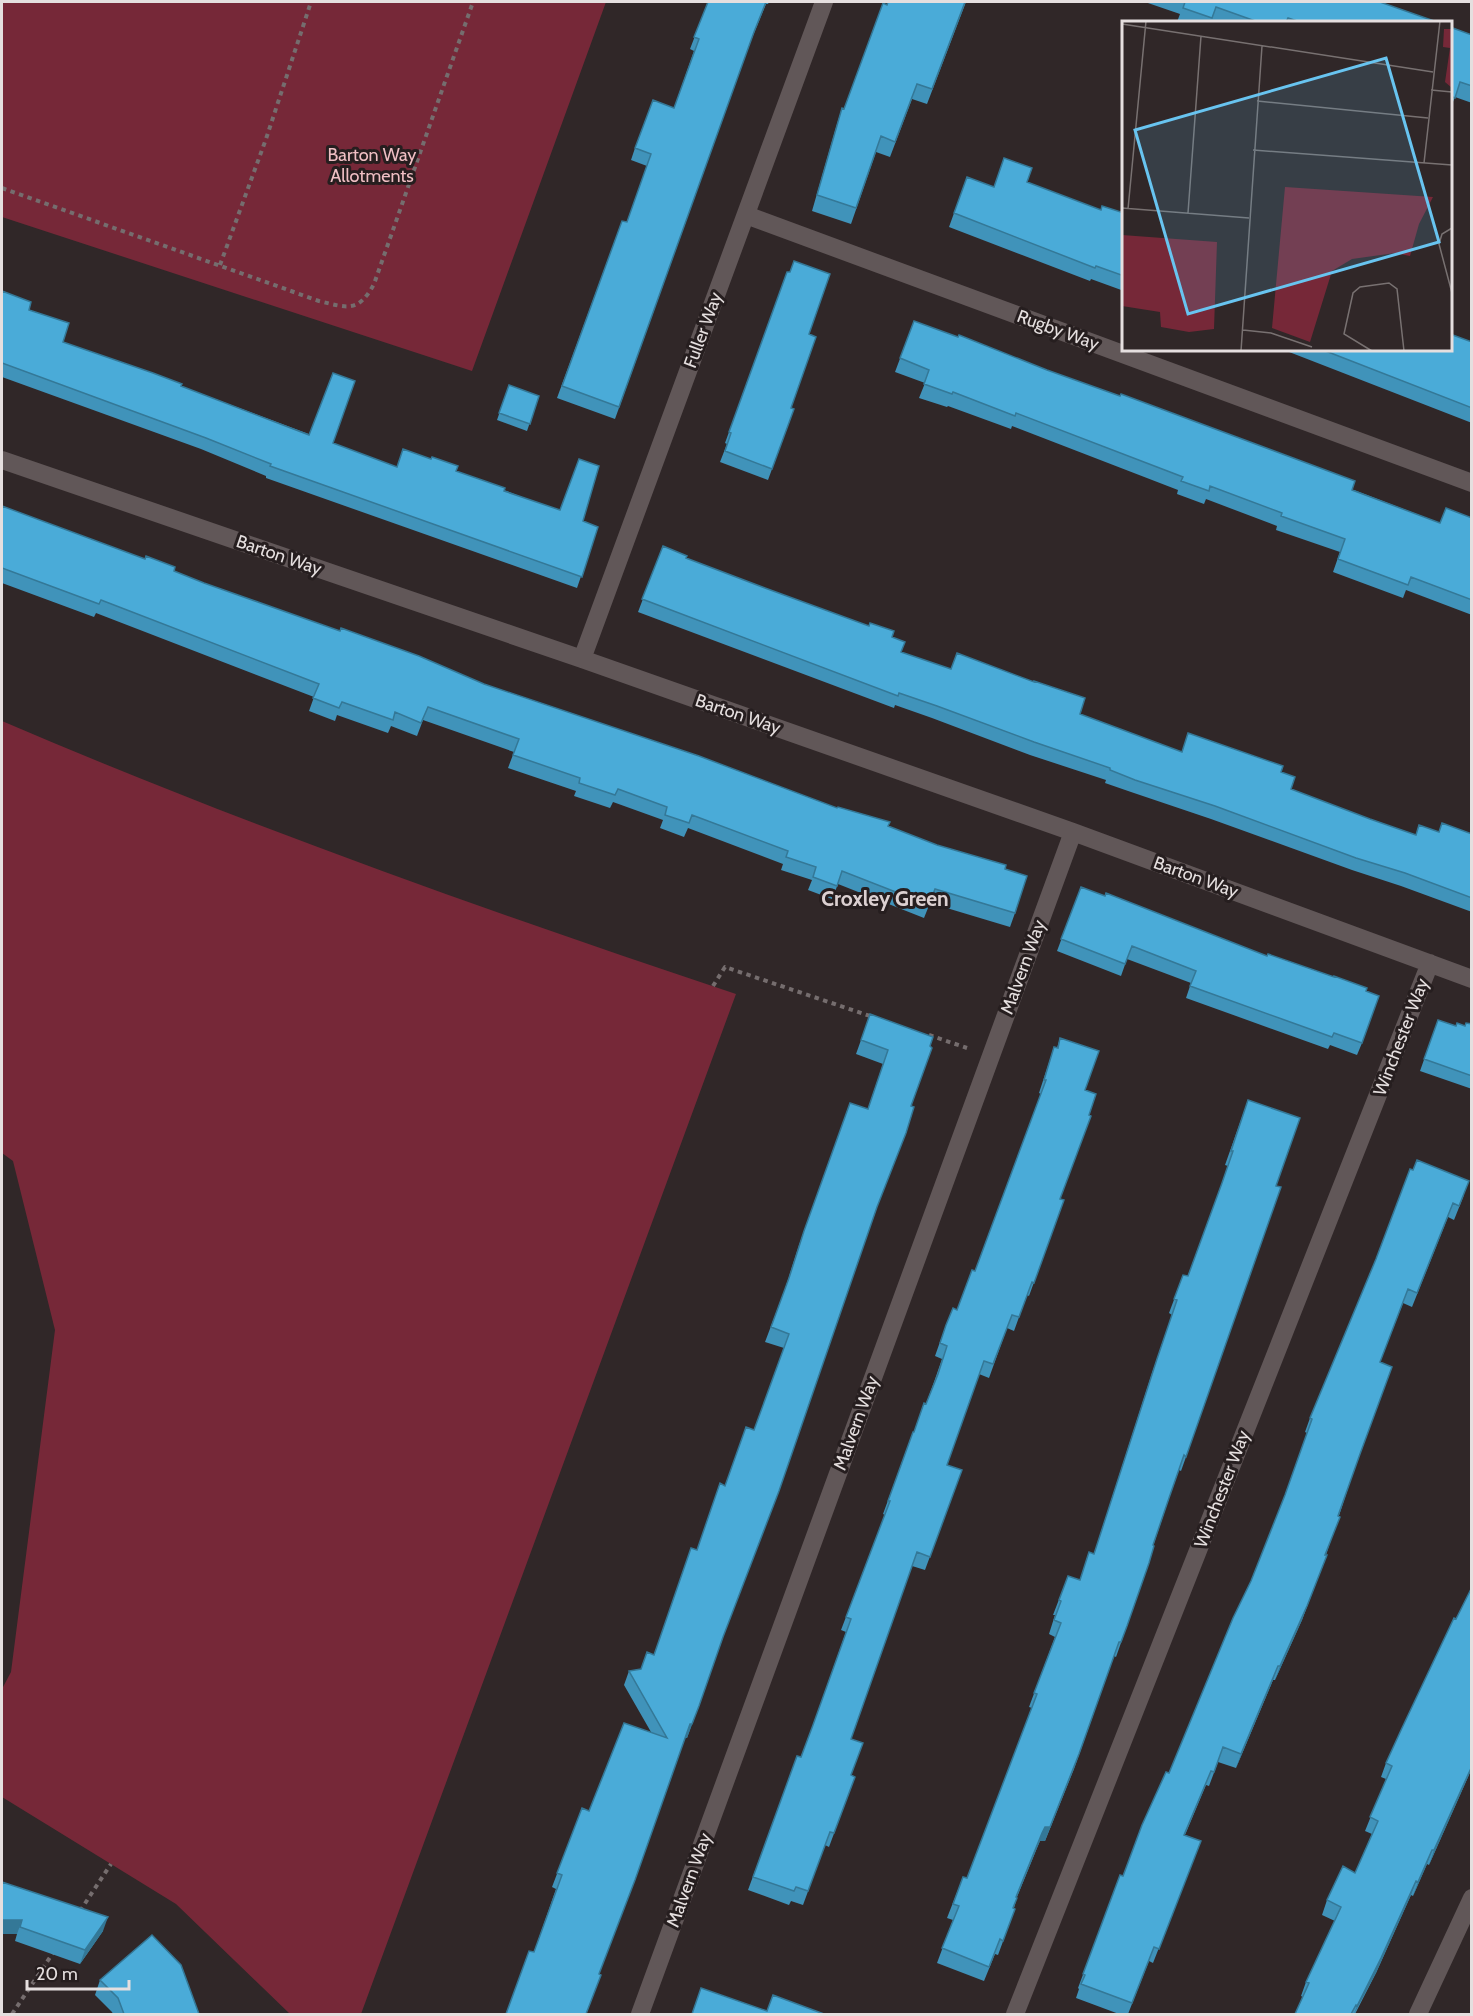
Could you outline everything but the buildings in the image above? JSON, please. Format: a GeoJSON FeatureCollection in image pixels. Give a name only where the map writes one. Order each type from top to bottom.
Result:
{"type":"FeatureCollection","features":[{"type":"Feature","properties":{"kind":"street","name":"Fuller Way"},"geometry":{"type":"LineString","coordinates":[[582,659],[824,2]]}},
{"type":"Feature","properties":{"kind":"street","name":"Rugby Way"},"geometry":{"type":"LineString","coordinates":[[746,215],[1472,483]]}},
{"type":"Feature","properties":{"kind":"street","name":"Barton Way"},"geometry":{"type":"LineString","coordinates":[[2,460],[582,659],[1072,832],[1472,979]]}},
{"type":"Feature","properties":{"kind":"street","name":"Malvern Way"},"geometry":{"type":"LineString","coordinates":[[640,2014],[1072,832]]}},
{"type":"Feature","properties":{"kind":"street","name":"Winchester Way"},"geometry":{"type":"LineString","coordinates":[[1015,2014],[1430,963]]}},
{"type":"Feature","properties":{"kind":"street"},"geometry":{"type":"LineString","coordinates":[[1418,2014],[1472,1898]]}},
{"type":"Feature","properties":{"kind":"path"},"geometry":{"type":"LineString","coordinates":[[220,265],[266,139],[311,2]]}},
{"type":"Feature","properties":{"kind":"path"},"geometry":{"type":"LineString","coordinates":[[2,188],[319,301],[342,306],[357,306],[366,298],[374,284],[473,2]]}},
{"type":"Feature","properties":{"kind":"path"},"geometry":{"type":"LineString","coordinates":[[713,986],[725,967],[880,1019]]}},
{"type":"Feature","properties":{"kind":"path"},"geometry":{"type":"LineString","coordinates":[[924,1034],[991,1056]]}},
{"type":"Feature","properties":{"kind":"path"},"geometry":{"type":"LineString","coordinates":[[78,1914],[111,1864]]}},
{"type":"Feature","properties":{"kind":"path"},"geometry":{"type":"LineString","coordinates":[[12,2014],[58,1944]]}},
{"type":"Feature","properties":{"kind":"green space","name":"Barton Way Allotments"},"geometry":{"type":"Polygon","coordinates":[[[2,2],[606,2],[472,371],[2,217],[2,2]]]}},
{"type":"Feature","properties":{"kind":"green space"},"geometry":{"type":"Polygon","coordinates":[[[2,721],[274,831],[550,931],[736,994],[361,2014],[290,2014],[176,1904],[2,1797],[2,1689],[11,1672],[55,1330],[13,1161],[2,1153],[2,721]]]}},
{"type":"Feature","properties":{"kind":"district","name":"Croxley Green"},"geometry":{"type":"Point","coordinates":[885,899]}}]}
